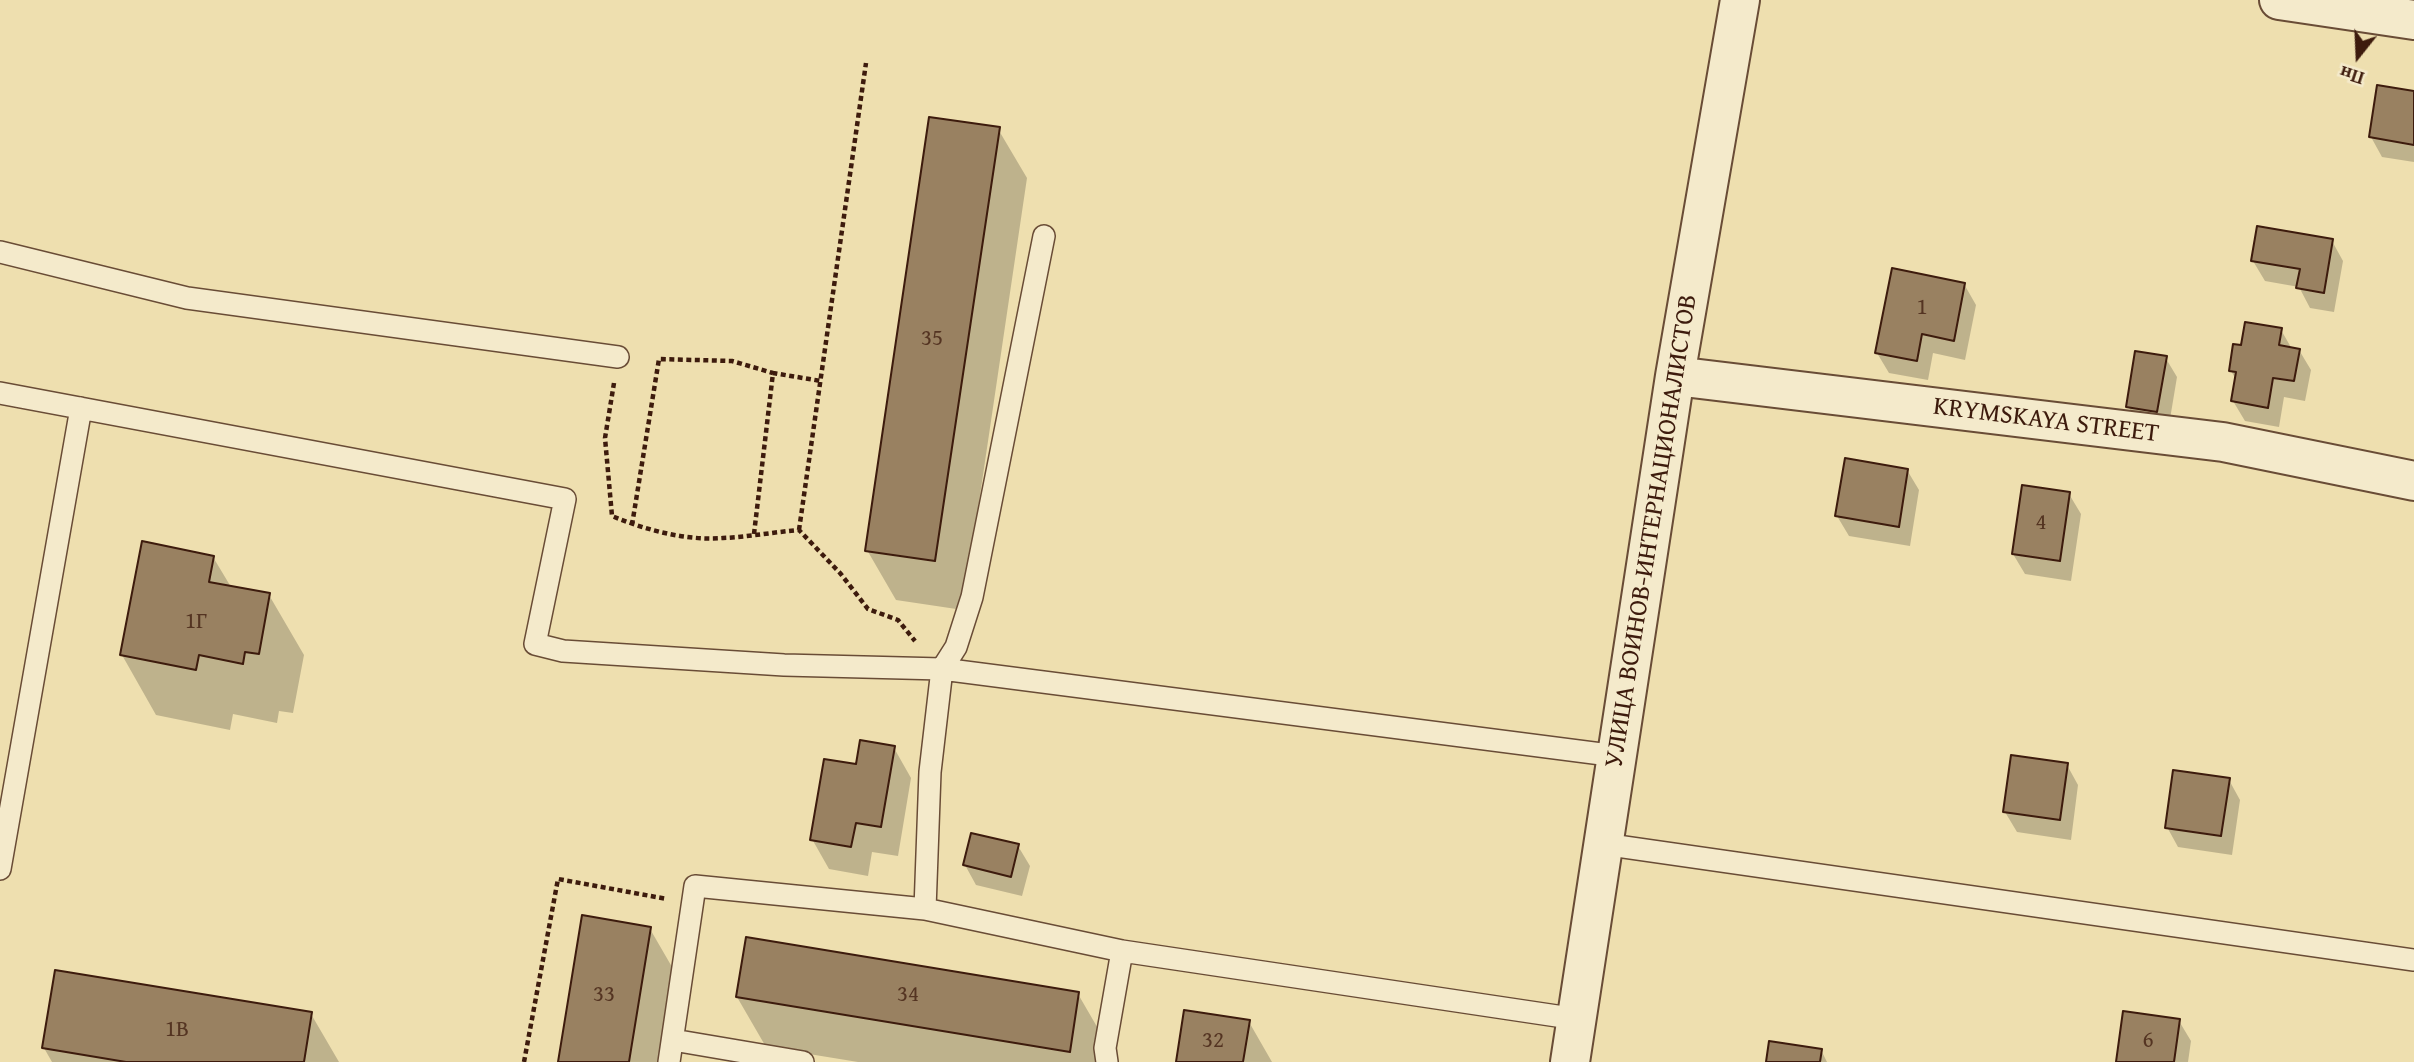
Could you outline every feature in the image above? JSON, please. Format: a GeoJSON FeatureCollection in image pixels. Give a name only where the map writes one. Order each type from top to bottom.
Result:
{"type":"FeatureCollection","features":[{"type":"Feature","properties":{"kind":"street","name":"УЛИЦА ВОИНОВ-ИНТЕРНАЦИОНАЛИСТОВ"},"geometry":{"type":"LineString","coordinates":[[1570,1062],[1675,376],[1740,0]]}},
{"type":"Feature","properties":{"kind":"street"},"geometry":{"type":"LineString","coordinates":[[2279,0],[2414,20]]}},
{"type":"Feature","properties":{"kind":"street","name":"KRYMSKAYA STREET"},"geometry":{"type":"LineString","coordinates":[[1675,376],[2223,442],[2414,481]]}},
{"type":"Feature","properties":{"kind":"lane"},"geometry":{"type":"LineString","coordinates":[[925,909],[930,772],[942,669],[956,647],[972,597],[1044,236]]}},
{"type":"Feature","properties":{"kind":"lane"},"geometry":{"type":"LineString","coordinates":[[0,252],[187,298],[618,357]]}},
{"type":"Feature","properties":{"kind":"lane"},"geometry":{"type":"LineString","coordinates":[[0,393],[565,499],[535,644],[563,650],[784,665],[942,669],[1617,756]]}},
{"type":"Feature","properties":{"kind":"lane"},"geometry":{"type":"LineString","coordinates":[[0,869],[81,408]]}},
{"type":"Feature","properties":{"kind":"lane"},"geometry":{"type":"LineString","coordinates":[[1603,844],[2414,960]]}},
{"type":"Feature","properties":{"kind":"lane"},"geometry":{"type":"LineString","coordinates":[[669,1062],[695,886],[925,909],[1122,951],[1577,1019]]}},
{"type":"Feature","properties":{"kind":"lane"},"geometry":{"type":"LineString","coordinates":[[1107,1062],[1105,1048],[1122,951]]}},
{"type":"Feature","properties":{"kind":"lane"},"geometry":{"type":"LineString","coordinates":[[673,1040],[803,1062]]}},
{"type":"Feature","properties":{"kind":"path"},"geometry":{"type":"LineString","coordinates":[[799,530],[866,63]]}},
{"type":"Feature","properties":{"kind":"path"},"geometry":{"type":"LineString","coordinates":[[618,357],[605,438],[612,516],[632,525],[675,535],[710,538],[799,530]]}},
{"type":"Feature","properties":{"kind":"path"},"geometry":{"type":"LineString","coordinates":[[632,525],[659,359],[732,361],[773,373],[821,381]]}},
{"type":"Feature","properties":{"kind":"path"},"geometry":{"type":"LineString","coordinates":[[754,534],[773,373]]}},
{"type":"Feature","properties":{"kind":"path"},"geometry":{"type":"LineString","coordinates":[[799,530],[840,573],[868,609],[898,620],[942,669]]}},
{"type":"Feature","properties":{"kind":"path"},"geometry":{"type":"LineString","coordinates":[[524,1062],[558,879],[692,903]]}},
{"type":"Feature","properties":{"kind":"building"},"geometry":{"type":"Polygon","coordinates":[[[2377,85],[2414,91],[2414,145],[2369,137],[2377,85]]]}},
{"type":"Feature","properties":{"kind":"building"},"geometry":{"type":"Polygon","coordinates":[[[929,117],[1000,127],[935,561],[865,551],[929,117]]]}},
{"type":"Feature","properties":{"kind":"building"},"geometry":{"type":"Polygon","coordinates":[[[2257,226],[2333,239],[2324,293],[2296,288],[2300,269],[2251,261],[2257,226]]]}},
{"type":"Feature","properties":{"kind":"building"},"geometry":{"type":"Polygon","coordinates":[[[1892,268],[1965,283],[1954,341],[1922,334],[1917,361],[1875,353],[1892,268]]]}},
{"type":"Feature","properties":{"kind":"building"},"geometry":{"type":"Polygon","coordinates":[[[2245,322],[2282,328],[2279,345],[2300,349],[2294,381],[2273,378],[2268,408],[2231,401],[2236,372],[2229,371],[2233,344],[2241,345],[2245,322]]]}},
{"type":"Feature","properties":{"kind":"building"},"geometry":{"type":"Polygon","coordinates":[[[2135,351],[2167,356],[2157,412],[2126,407],[2135,351]]]}},
{"type":"Feature","properties":{"kind":"building"},"geometry":{"type":"Polygon","coordinates":[[[1845,458],[1908,469],[1899,527],[1835,516],[1845,458]]]}},
{"type":"Feature","properties":{"kind":"building"},"geometry":{"type":"Polygon","coordinates":[[[2022,485],[2070,492],[2060,561],[2012,554],[2022,485]]]}},
{"type":"Feature","properties":{"kind":"building"},"geometry":{"type":"Polygon","coordinates":[[[142,541],[214,556],[209,582],[270,593],[259,654],[245,652],[243,664],[199,655],[196,670],[120,655],[142,541]]]}},
{"type":"Feature","properties":{"kind":"building"},"geometry":{"type":"Polygon","coordinates":[[[860,740],[895,746],[881,827],[856,823],[851,847],[810,840],[824,759],[856,764],[860,740]]]}},
{"type":"Feature","properties":{"kind":"building"},"geometry":{"type":"Polygon","coordinates":[[[2011,755],[2068,763],[2060,820],[2003,812],[2011,755]]]}},
{"type":"Feature","properties":{"kind":"building"},"geometry":{"type":"Polygon","coordinates":[[[2173,770],[2230,778],[2221,836],[2165,828],[2173,770]]]}},
{"type":"Feature","properties":{"kind":"building"},"geometry":{"type":"Polygon","coordinates":[[[971,833],[1019,844],[1011,877],[963,865],[971,833]]]}},
{"type":"Feature","properties":{"kind":"building"},"geometry":{"type":"Polygon","coordinates":[[[582,915],[651,927],[629,1062],[558,1062],[582,915]]]}},
{"type":"Feature","properties":{"kind":"building"},"geometry":{"type":"Polygon","coordinates":[[[746,937],[1079,992],[1070,1052],[736,997],[746,937]]]}},
{"type":"Feature","properties":{"kind":"building"},"geometry":{"type":"Polygon","coordinates":[[[55,970],[312,1012],[304,1062],[126,1062],[42,1048],[55,970]]]}},
{"type":"Feature","properties":{"kind":"building"},"geometry":{"type":"Polygon","coordinates":[[[1184,1010],[1250,1020],[1243,1062],[1176,1062],[1184,1010]]]}},
{"type":"Feature","properties":{"kind":"building"},"geometry":{"type":"Polygon","coordinates":[[[2123,1011],[2180,1019],[2174,1062],[2116,1062],[2123,1011]]]}},
{"type":"Feature","properties":{"kind":"building"},"geometry":{"type":"Polygon","coordinates":[[[1769,1041],[1822,1049],[1820,1062],[1766,1062],[1769,1041]]]}}]}
